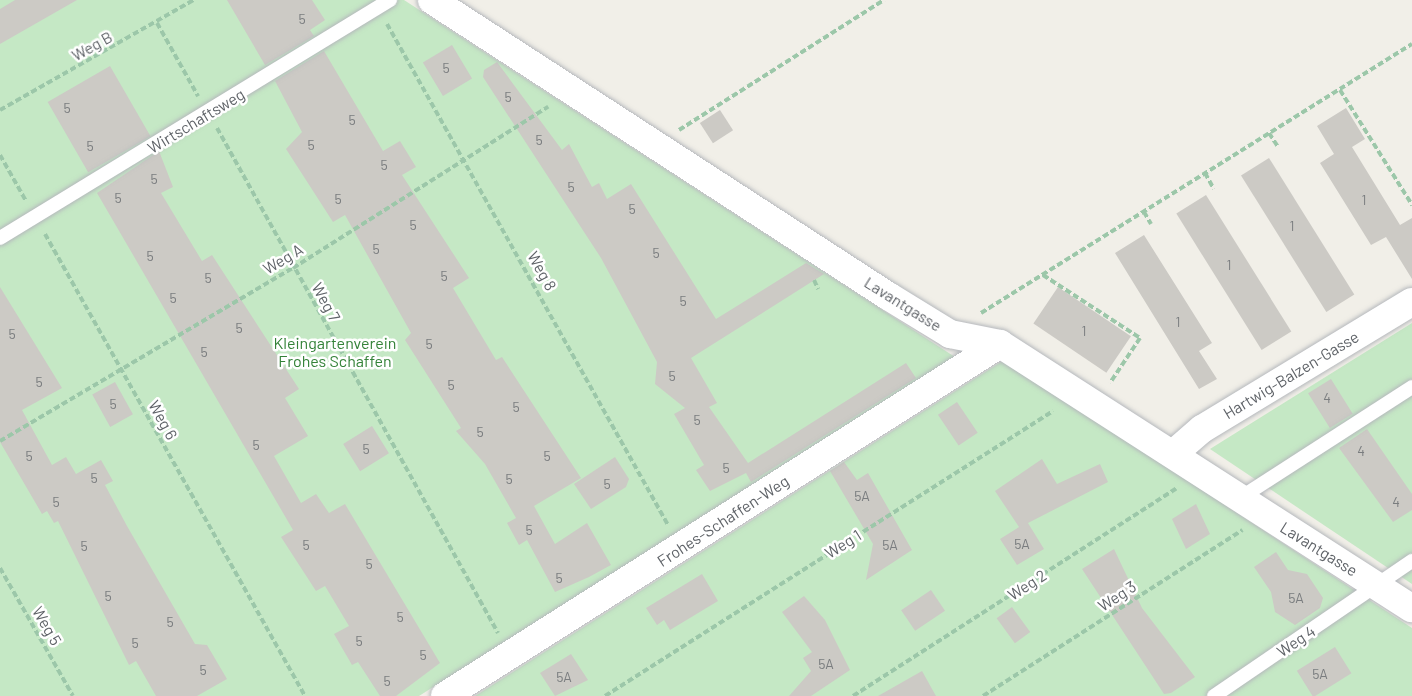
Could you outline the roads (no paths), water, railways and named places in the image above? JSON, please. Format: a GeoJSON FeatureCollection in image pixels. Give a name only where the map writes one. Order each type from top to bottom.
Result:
{"type":"FeatureCollection","features":[{"type":"Feature","properties":{"kind":"street","name":"Lavantgasse"},"geometry":{"type":"LineString","coordinates":[[432,0],[950,334],[997,343],[1089,398],[1265,516],[1412,608]]}},
{"type":"Feature","properties":{"kind":"street","name":"Hartwig-Balzen-Gasse"},"geometry":{"type":"LineString","coordinates":[[1173,454],[1202,429],[1412,302]]}},
{"type":"Feature","properties":{"kind":"street","name":"Frohes-Schaffen-Weg"},"geometry":{"type":"LineString","coordinates":[[445,696],[681,548],[997,343]]}},
{"type":"Feature","properties":{"kind":"lane","name":"Wirtschaftsweg"},"geometry":{"type":"LineString","coordinates":[[0,238],[209,115],[384,4]]}},
{"type":"Feature","properties":{"kind":"lane"},"geometry":{"type":"LineString","coordinates":[[1239,499],[1412,387]]}},
{"type":"Feature","properties":{"kind":"lane"},"geometry":{"type":"LineString","coordinates":[[1379,586],[1412,561]]}},
{"type":"Feature","properties":{"kind":"lane","name":"Weg 4"},"geometry":{"type":"LineString","coordinates":[[1214,696],[1379,586]]}},
{"type":"Feature","properties":{"kind":"park label","name":"Kleingartenverein Frohes Schaffen"},"geometry":{"type":"Point","coordinates":[335,352]}}]}
